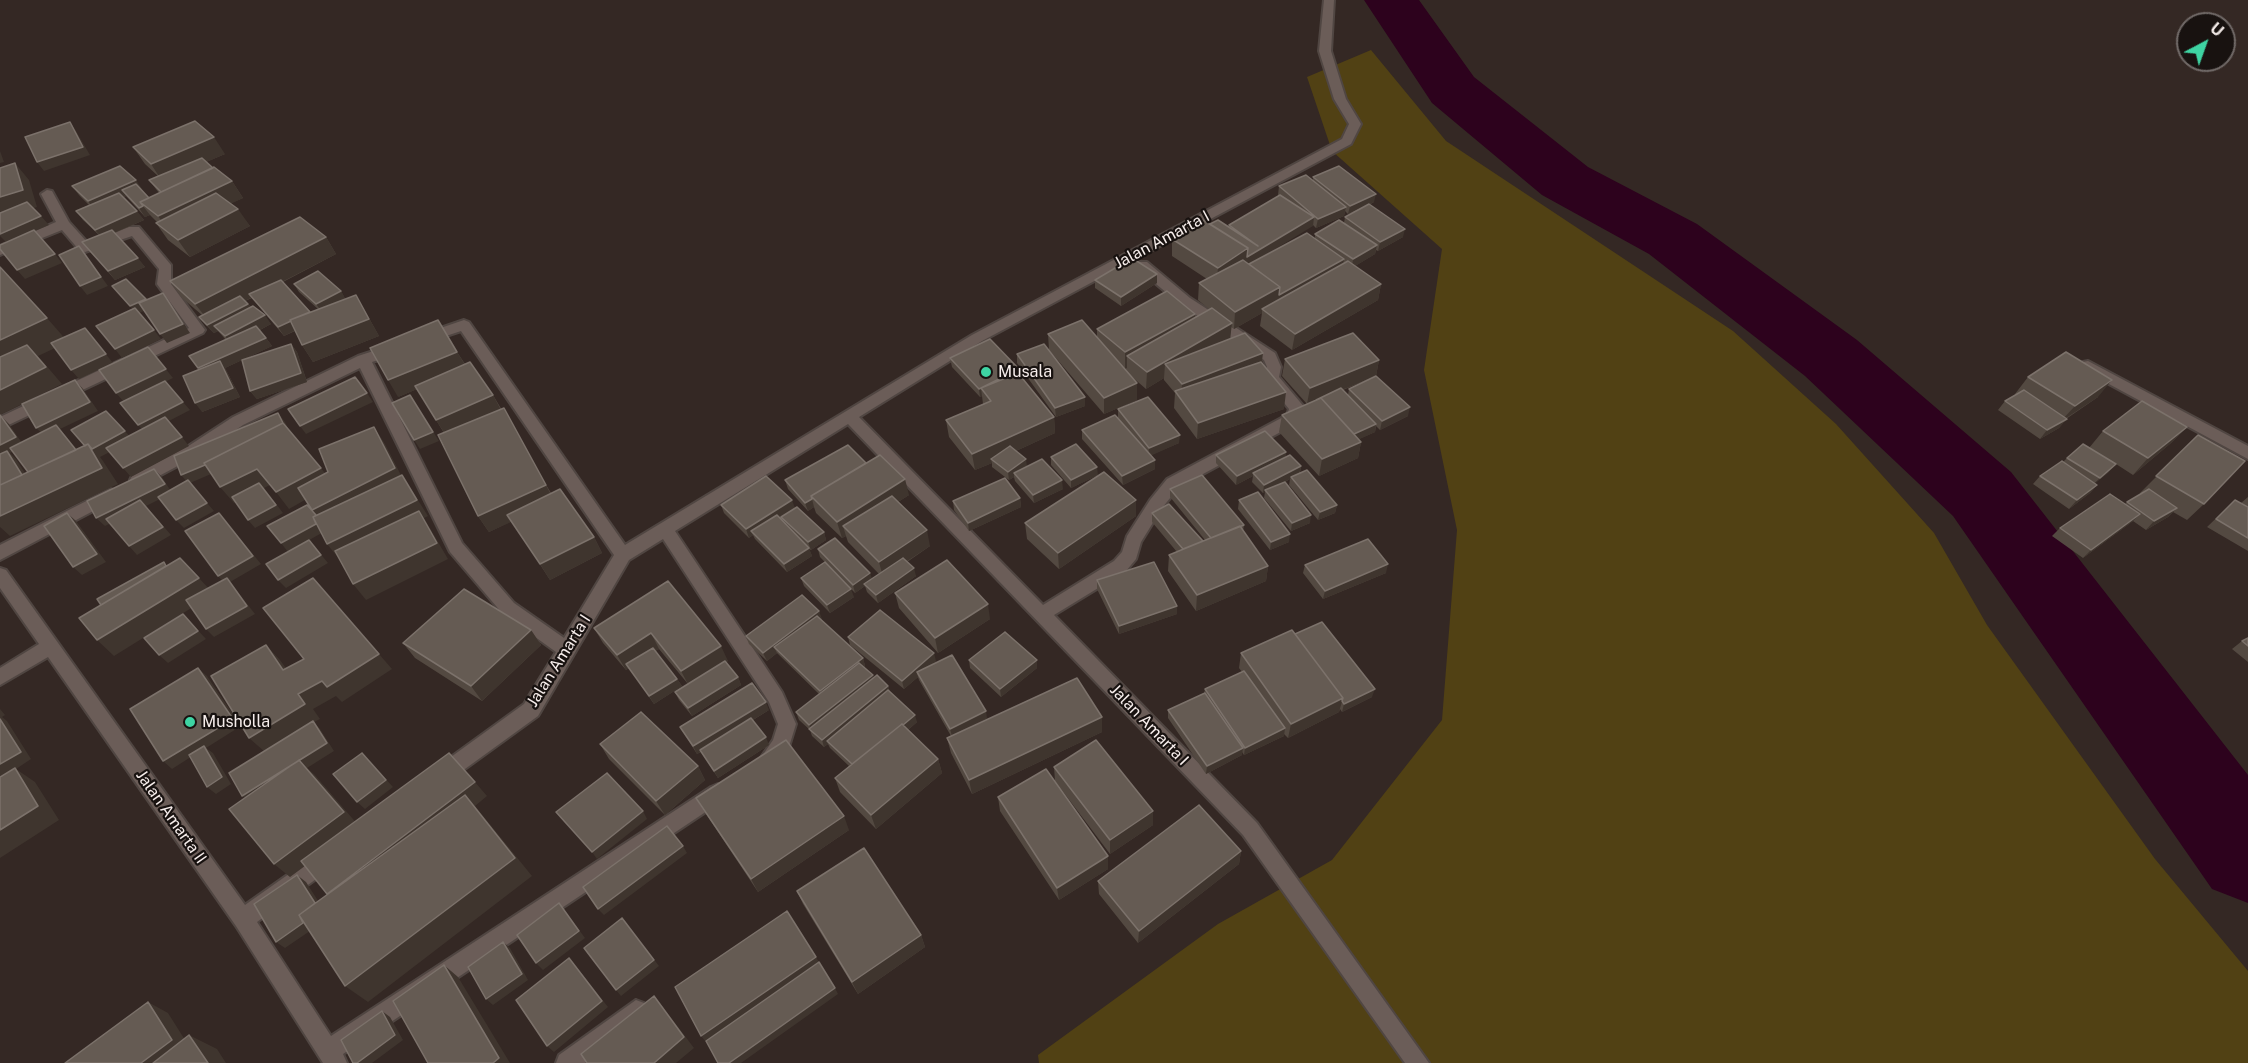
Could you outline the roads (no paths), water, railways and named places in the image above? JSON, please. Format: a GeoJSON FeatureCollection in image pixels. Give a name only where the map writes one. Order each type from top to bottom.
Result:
{"type":"FeatureCollection","features":[{"type":"Feature","properties":{"kind":"street","name":"Jalan Amarta I"},"geometry":{"type":"LineString","coordinates":[[425,787],[531,710],[623,555],[977,338],[1347,141],[1355,124],[1340,99],[1325,51],[1329,0]]}},
{"type":"Feature","properties":{"kind":"street"},"geometry":{"type":"LineString","coordinates":[[0,423],[198,330],[164,284],[166,268],[134,230],[85,248],[64,224],[46,194]]}},
{"type":"Feature","properties":{"kind":"street"},"geometry":{"type":"LineString","coordinates":[[0,251],[64,224]]}},
{"type":"Feature","properties":{"kind":"street"},"geometry":{"type":"LineString","coordinates":[[1042,614],[1120,566],[1131,554],[1133,541],[1156,504],[1173,483],[1294,418],[1297,408],[1271,378],[1274,367],[1270,357],[1185,301],[1132,256]]}},
{"type":"Feature","properties":{"kind":"street"},"geometry":{"type":"LineString","coordinates":[[0,553],[196,449],[238,421],[363,360],[464,326],[623,555]]}},
{"type":"Feature","properties":{"kind":"street"},"geometry":{"type":"LineString","coordinates":[[363,360],[456,547],[484,583],[508,608],[568,651]]}},
{"type":"Feature","properties":{"kind":"street"},"geometry":{"type":"LineString","coordinates":[[2088,366],[2248,453]]}},
{"type":"Feature","properties":{"kind":"street","name":"Jalan Amarta I"},"geometry":{"type":"LineString","coordinates":[[848,415],[1250,829],[1418,1063]]}},
{"type":"Feature","properties":{"kind":"street"},"geometry":{"type":"LineString","coordinates":[[666,529],[682,558],[776,698],[787,724],[781,744],[768,760],[758,767]]}},
{"type":"Feature","properties":{"kind":"street","name":"Jalan Amarta II"},"geometry":{"type":"LineString","coordinates":[[0,575],[243,920],[332,1057]]}},
{"type":"Feature","properties":{"kind":"street"},"geometry":{"type":"LineString","coordinates":[[0,677],[51,646]]}},
{"type":"Feature","properties":{"kind":"street"},"geometry":{"type":"LineString","coordinates":[[332,1057],[738,780]]}},
{"type":"Feature","properties":{"kind":"street"},"geometry":{"type":"LineString","coordinates":[[243,920],[339,850]]}},
{"type":"Feature","properties":{"kind":"street"},"geometry":{"type":"LineString","coordinates":[[567,1063],[646,1003]]}},
{"type":"Feature","properties":{"kind":"waterway"},"geometry":{"type":"LineString","coordinates":[[1391,0],[1453,90],[1565,181],[1673,239],[1831,358],[1982,494],[2248,855]]}},
{"type":"Feature","properties":{"kind":"place","name":"Musala"},"geometry":{"type":"Point","coordinates":[986,372]}},
{"type":"Feature","properties":{"kind":"place","name":"Musholla"},"geometry":{"type":"Point","coordinates":[190,722]}}]}
